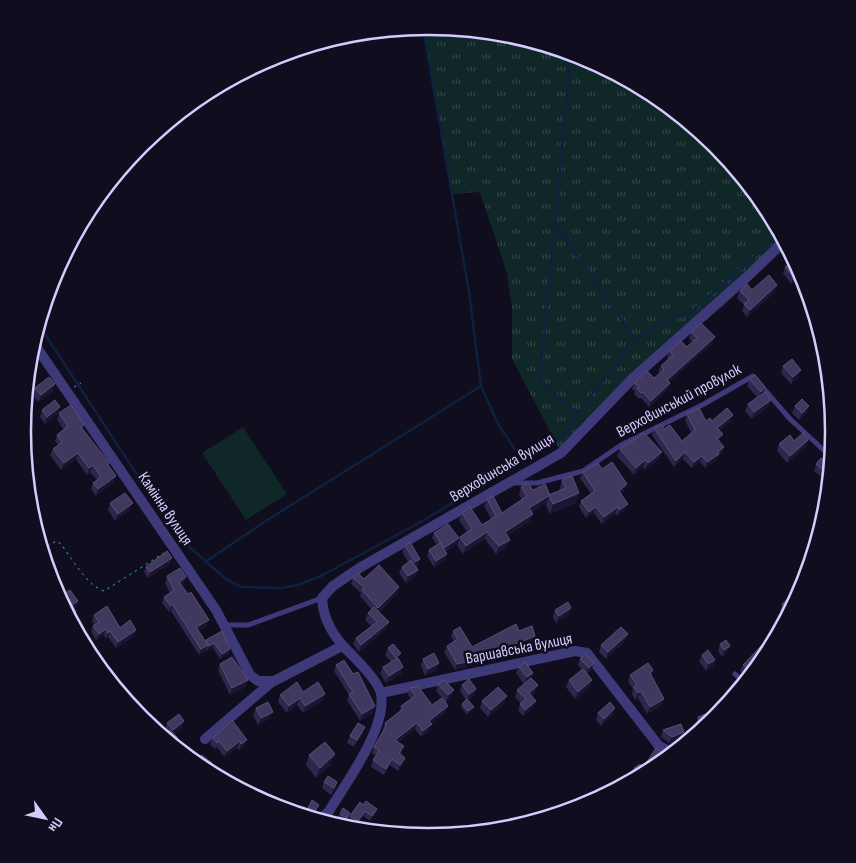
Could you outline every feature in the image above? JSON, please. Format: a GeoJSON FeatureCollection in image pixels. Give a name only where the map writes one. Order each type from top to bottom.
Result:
{"type":"FeatureCollection","features":[{"type":"Feature","properties":{"kind":"street","name":"Верховинська вулиця"},"geometry":{"type":"LineString","coordinates":[[322,598],[334,586],[361,567],[561,453],[633,378],[779,246]]}},
{"type":"Feature","properties":{"kind":"street","name":"Камінна вулиця"},"geometry":{"type":"LineString","coordinates":[[40,352],[224,625],[250,675],[258,681],[274,681]]}},
{"type":"Feature","properties":{"kind":"street"},"geometry":{"type":"LineString","coordinates":[[322,598],[326,622],[342,646],[362,665],[381,693],[379,715],[372,735],[325,815]]}},
{"type":"Feature","properties":{"kind":"street"},"geometry":{"type":"LineString","coordinates":[[205,739],[274,681],[342,646]]}},
{"type":"Feature","properties":{"kind":"street","name":"Варшавська вулиця"},"geometry":{"type":"LineString","coordinates":[[381,693],[575,651],[587,653],[659,746],[665,749]]}},
{"type":"Feature","properties":{"kind":"lane","name":"Верховинський провулок"},"geometry":{"type":"LineString","coordinates":[[512,482],[537,483],[582,471],[622,445],[704,404],[753,376],[790,419],[824,451]]}},
{"type":"Feature","properties":{"kind":"lane"},"geometry":{"type":"LineString","coordinates":[[224,625],[248,625],[322,598]]}},
{"type":"Feature","properties":{"kind":"lane"},"geometry":{"type":"LineString","coordinates":[[735,674],[739,678]]}},
{"type":"Feature","properties":{"kind":"path"},"geometry":{"type":"LineString","coordinates":[[75,387],[81,383]]}},
{"type":"Feature","properties":{"kind":"path"},"geometry":{"type":"LineString","coordinates":[[48,546],[56,541],[60,543],[98,589],[104,591],[173,547]]}},
{"type":"Feature","properties":{"kind":"green space"},"geometry":{"type":"Polygon","coordinates":[[[424,35],[480,38],[531,48],[580,65],[626,88],[670,117],[709,151],[743,190],[772,233],[782,252],[721,308],[649,368],[563,456],[512,359],[512,309],[507,273],[480,192],[452,194],[424,35]]]}},
{"type":"Feature","properties":{"kind":"green space"},"geometry":{"type":"Polygon","coordinates":[[[243,427],[287,494],[246,520],[202,453],[243,427]]]}},
{"type":"Feature","properties":{"kind":"building"},"geometry":{"type":"Polygon","coordinates":[[[788,265],[793,276],[785,267],[788,265]]]}},
{"type":"Feature","properties":{"kind":"building"},"geometry":{"type":"Polygon","coordinates":[[[769,275],[777,285],[750,310],[744,304],[749,300],[740,291],[747,284],[752,290],[769,275]]]}},
{"type":"Feature","properties":{"kind":"building"},"geometry":{"type":"Polygon","coordinates":[[[701,323],[715,337],[667,380],[670,383],[651,401],[643,392],[641,393],[637,388],[639,386],[634,383],[647,371],[654,378],[664,370],[661,366],[673,355],[669,351],[681,341],[687,347],[697,338],[691,332],[701,323]]]}},
{"type":"Feature","properties":{"kind":"building"},"geometry":{"type":"Polygon","coordinates":[[[792,359],[801,370],[793,377],[783,366],[792,359]]]}},
{"type":"Feature","properties":{"kind":"building"},"geometry":{"type":"Polygon","coordinates":[[[755,375],[765,387],[761,392],[749,379],[755,375]]]}},
{"type":"Feature","properties":{"kind":"building"},"geometry":{"type":"Polygon","coordinates":[[[49,377],[55,384],[41,395],[35,388],[49,377]]]}},
{"type":"Feature","properties":{"kind":"building"},"geometry":{"type":"Polygon","coordinates":[[[765,392],[771,400],[754,412],[748,404],[765,392]]]}},
{"type":"Feature","properties":{"kind":"building"},"geometry":{"type":"Polygon","coordinates":[[[802,399],[809,406],[802,413],[795,406],[802,399]]]}},
{"type":"Feature","properties":{"kind":"building"},"geometry":{"type":"Polygon","coordinates":[[[55,400],[60,407],[47,417],[42,410],[55,400]]]}},
{"type":"Feature","properties":{"kind":"building"},"geometry":{"type":"Polygon","coordinates":[[[71,405],[84,424],[81,427],[109,463],[108,465],[116,476],[98,489],[93,483],[101,477],[93,465],[89,468],[78,453],[64,463],[53,449],[62,442],[57,435],[68,426],[59,413],[71,405]]]}},
{"type":"Feature","properties":{"kind":"building"},"geometry":{"type":"Polygon","coordinates":[[[699,408],[706,421],[710,418],[712,421],[727,408],[733,415],[717,428],[723,434],[717,439],[724,447],[718,452],[719,454],[707,462],[702,456],[694,462],[685,452],[676,461],[654,428],[662,425],[664,429],[670,425],[682,441],[695,430],[687,414],[699,408]]]}},
{"type":"Feature","properties":{"kind":"building"},"geometry":{"type":"Polygon","coordinates":[[[644,433],[662,452],[648,463],[645,460],[636,468],[620,449],[644,433]]]}},
{"type":"Feature","properties":{"kind":"building"},"geometry":{"type":"Polygon","coordinates":[[[803,433],[808,440],[790,456],[779,444],[790,435],[794,441],[803,433]]]}},
{"type":"Feature","properties":{"kind":"building"},"geometry":{"type":"Polygon","coordinates":[[[821,458],[824,460],[823,470],[816,464],[821,458]]]}},
{"type":"Feature","properties":{"kind":"building"},"geometry":{"type":"Polygon","coordinates":[[[612,462],[627,484],[619,491],[628,504],[619,510],[618,507],[604,517],[596,507],[589,512],[581,501],[595,491],[583,472],[598,463],[602,469],[612,462]]]}},
{"type":"Feature","properties":{"kind":"building"},"geometry":{"type":"Polygon","coordinates":[[[572,476],[579,493],[553,504],[549,495],[566,488],[562,480],[572,476]]]}},
{"type":"Feature","properties":{"kind":"building"},"geometry":{"type":"Polygon","coordinates":[[[528,483],[533,490],[545,484],[550,495],[529,508],[533,514],[505,532],[510,540],[499,546],[487,532],[466,546],[460,537],[472,529],[462,513],[470,507],[482,525],[496,516],[487,499],[493,496],[502,513],[527,496],[521,487],[528,483]]]}},
{"type":"Feature","properties":{"kind":"building"},"geometry":{"type":"Polygon","coordinates":[[[125,493],[133,503],[118,514],[110,503],[125,493]]]}},
{"type":"Feature","properties":{"kind":"building"},"geometry":{"type":"Polygon","coordinates":[[[448,524],[459,538],[444,548],[434,533],[448,524]]]}},
{"type":"Feature","properties":{"kind":"building"},"geometry":{"type":"Polygon","coordinates":[[[410,542],[420,559],[415,562],[405,546],[410,542]]]}},
{"type":"Feature","properties":{"kind":"building"},"geometry":{"type":"Polygon","coordinates":[[[440,543],[447,554],[436,561],[429,550],[440,543]]]}},
{"type":"Feature","properties":{"kind":"building"},"geometry":{"type":"Polygon","coordinates":[[[167,551],[172,558],[150,572],[146,567],[167,551]]]}},
{"type":"Feature","properties":{"kind":"building"},"geometry":{"type":"Polygon","coordinates":[[[411,560],[418,570],[408,576],[402,567],[411,560]]]}},
{"type":"Feature","properties":{"kind":"building"},"geometry":{"type":"Polygon","coordinates":[[[379,565],[399,587],[378,608],[362,590],[365,588],[353,578],[358,573],[364,579],[379,565]]]}},
{"type":"Feature","properties":{"kind":"building"},"geometry":{"type":"Polygon","coordinates":[[[180,568],[186,577],[179,582],[188,594],[191,592],[209,620],[196,627],[208,645],[201,649],[173,605],[171,606],[164,597],[174,590],[167,576],[180,568]]]}},
{"type":"Feature","properties":{"kind":"building"},"geometry":{"type":"Polygon","coordinates":[[[70,590],[78,601],[72,605],[75,613],[72,607],[66,593],[70,590]]]}},
{"type":"Feature","properties":{"kind":"building"},"geometry":{"type":"Polygon","coordinates":[[[568,602],[571,608],[559,616],[555,610],[568,602]]]}},
{"type":"Feature","properties":{"kind":"building"},"geometry":{"type":"Polygon","coordinates":[[[107,606],[120,628],[130,620],[136,630],[118,642],[110,631],[108,633],[106,629],[99,634],[93,626],[99,622],[94,615],[107,606]]]}},
{"type":"Feature","properties":{"kind":"building"},"geometry":{"type":"Polygon","coordinates":[[[374,607],[389,622],[361,645],[356,638],[377,622],[368,613],[374,607]]]}},
{"type":"Feature","properties":{"kind":"building"},"geometry":{"type":"Polygon","coordinates":[[[516,624],[519,631],[532,626],[535,636],[508,647],[499,655],[496,649],[482,656],[481,654],[466,662],[457,664],[447,646],[458,639],[453,631],[460,627],[472,647],[516,624]]]}},
{"type":"Feature","properties":{"kind":"building"},"geometry":{"type":"Polygon","coordinates":[[[621,627],[628,634],[608,652],[601,645],[621,627]]]}},
{"type":"Feature","properties":{"kind":"building"},"geometry":{"type":"Polygon","coordinates":[[[222,631],[230,649],[222,654],[214,643],[209,646],[206,640],[222,631]]]}},
{"type":"Feature","properties":{"kind":"building"},"geometry":{"type":"Polygon","coordinates":[[[726,640],[730,646],[724,650],[720,644],[726,640]]]}},
{"type":"Feature","properties":{"kind":"building"},"geometry":{"type":"Polygon","coordinates":[[[393,644],[401,653],[396,658],[388,648],[393,644]]]}},
{"type":"Feature","properties":{"kind":"building"},"geometry":{"type":"Polygon","coordinates":[[[761,646],[746,668],[743,665],[761,646]]]}},
{"type":"Feature","properties":{"kind":"building"},"geometry":{"type":"Polygon","coordinates":[[[708,650],[715,660],[708,664],[702,655],[708,650]]]}},
{"type":"Feature","properties":{"kind":"building"},"geometry":{"type":"Polygon","coordinates":[[[434,653],[439,663],[428,669],[423,659],[434,653]]]}},
{"type":"Feature","properties":{"kind":"building"},"geometry":{"type":"Polygon","coordinates":[[[585,654],[594,663],[589,668],[580,659],[585,654]]]}},
{"type":"Feature","properties":{"kind":"building"},"geometry":{"type":"Polygon","coordinates":[[[232,657],[248,680],[232,688],[220,664],[232,657]]]}},
{"type":"Feature","properties":{"kind":"building"},"geometry":{"type":"Polygon","coordinates":[[[398,658],[403,667],[389,676],[383,667],[398,658]]]}},
{"type":"Feature","properties":{"kind":"building"},"geometry":{"type":"Polygon","coordinates":[[[344,660],[353,674],[358,672],[375,706],[362,714],[349,694],[353,692],[336,665],[344,660]]]}},
{"type":"Feature","properties":{"kind":"building"},"geometry":{"type":"Polygon","coordinates":[[[525,662],[533,673],[527,677],[519,667],[525,662]]]}},
{"type":"Feature","properties":{"kind":"building"},"geometry":{"type":"Polygon","coordinates":[[[648,663],[653,670],[650,673],[664,699],[650,707],[641,691],[638,693],[634,687],[637,685],[630,675],[648,663]]]}},
{"type":"Feature","properties":{"kind":"building"},"geometry":{"type":"Polygon","coordinates":[[[583,669],[592,680],[578,692],[569,680],[583,669]]]}},
{"type":"Feature","properties":{"kind":"building"},"geometry":{"type":"Polygon","coordinates":[[[531,678],[538,685],[529,693],[536,701],[525,710],[520,704],[526,699],[517,690],[531,678]]]}},
{"type":"Feature","properties":{"kind":"building"},"geometry":{"type":"Polygon","coordinates":[[[469,679],[476,689],[469,694],[462,685],[469,679]]]}},
{"type":"Feature","properties":{"kind":"building"},"geometry":{"type":"Polygon","coordinates":[[[444,680],[454,690],[448,695],[438,684],[444,680]]]}},
{"type":"Feature","properties":{"kind":"building"},"geometry":{"type":"Polygon","coordinates":[[[297,682],[303,692],[318,682],[325,694],[305,706],[300,698],[289,706],[280,695],[297,682]]]}},
{"type":"Feature","properties":{"kind":"building"},"geometry":{"type":"Polygon","coordinates":[[[418,686],[432,705],[442,698],[448,706],[429,721],[432,724],[423,731],[417,723],[395,740],[404,746],[399,753],[405,758],[400,765],[392,759],[386,769],[373,760],[379,751],[374,747],[386,726],[385,723],[403,709],[401,706],[415,696],[410,688],[418,686]]]}},
{"type":"Feature","properties":{"kind":"building"},"geometry":{"type":"Polygon","coordinates":[[[498,687],[507,696],[491,710],[482,701],[498,687]]]}},
{"type":"Feature","properties":{"kind":"building"},"geometry":{"type":"Polygon","coordinates":[[[467,699],[474,707],[468,711],[462,704],[467,699]]]}},
{"type":"Feature","properties":{"kind":"building"},"geometry":{"type":"Polygon","coordinates":[[[268,702],[273,712],[261,718],[256,708],[268,702]]]}},
{"type":"Feature","properties":{"kind":"building"},"geometry":{"type":"Polygon","coordinates":[[[610,702],[615,708],[604,719],[598,713],[610,702]]]}},
{"type":"Feature","properties":{"kind":"building"},"geometry":{"type":"Polygon","coordinates":[[[708,713],[700,721],[698,717],[708,713]]]}},
{"type":"Feature","properties":{"kind":"building"},"geometry":{"type":"Polygon","coordinates":[[[179,714],[184,721],[173,730],[167,723],[179,714]]]}},
{"type":"Feature","properties":{"kind":"building"},"geometry":{"type":"Polygon","coordinates":[[[232,720],[247,740],[241,744],[240,741],[227,751],[219,741],[217,743],[213,738],[232,720]]]}},
{"type":"Feature","properties":{"kind":"building"},"geometry":{"type":"Polygon","coordinates":[[[358,723],[365,727],[357,740],[350,736],[358,723]]]}},
{"type":"Feature","properties":{"kind":"building"},"geometry":{"type":"Polygon","coordinates":[[[681,724],[684,732],[672,737],[663,730],[681,724]]]}},
{"type":"Feature","properties":{"kind":"building"},"geometry":{"type":"Polygon","coordinates":[[[170,730],[178,738],[177,739],[168,732],[170,730]]]}},
{"type":"Feature","properties":{"kind":"building"},"geometry":{"type":"Polygon","coordinates":[[[325,742],[335,754],[320,768],[309,755],[325,742]]]}},
{"type":"Feature","properties":{"kind":"building"},"geometry":{"type":"Polygon","coordinates":[[[656,748],[661,752],[648,761],[656,748]]]}},
{"type":"Feature","properties":{"kind":"building"},"geometry":{"type":"Polygon","coordinates":[[[328,776],[337,782],[334,788],[324,782],[328,776]]]}},
{"type":"Feature","properties":{"kind":"building"},"geometry":{"type":"Polygon","coordinates":[[[312,800],[319,805],[314,812],[308,808],[312,800]]]}},
{"type":"Feature","properties":{"kind":"building"},"geometry":{"type":"Polygon","coordinates":[[[366,801],[377,809],[372,816],[365,811],[358,821],[350,816],[360,802],[363,805],[366,801]]]}},
{"type":"Feature","properties":{"kind":"building"},"geometry":{"type":"Polygon","coordinates":[[[343,808],[350,813],[347,818],[340,814],[343,808]]]}},
{"type":"Feature","properties":{"kind":"waterway"},"geometry":{"type":"LineString","coordinates":[[424,35],[469,292],[481,386],[497,422],[523,462]]}},
{"type":"Feature","properties":{"kind":"waterway"},"geometry":{"type":"LineString","coordinates":[[570,61],[540,380],[578,414]]}},
{"type":"Feature","properties":{"kind":"waterway"},"geometry":{"type":"LineString","coordinates":[[44,333],[177,536],[227,580],[242,587],[281,588],[298,585],[323,575],[426,519],[552,443],[566,432],[589,398],[636,340],[555,224]]}},
{"type":"Feature","properties":{"kind":"waterway"},"geometry":{"type":"LineString","coordinates":[[636,340],[661,322],[689,314],[775,239]]}},
{"type":"Feature","properties":{"kind":"waterway"},"geometry":{"type":"LineString","coordinates":[[205,562],[272,517],[481,386]]}}]}
